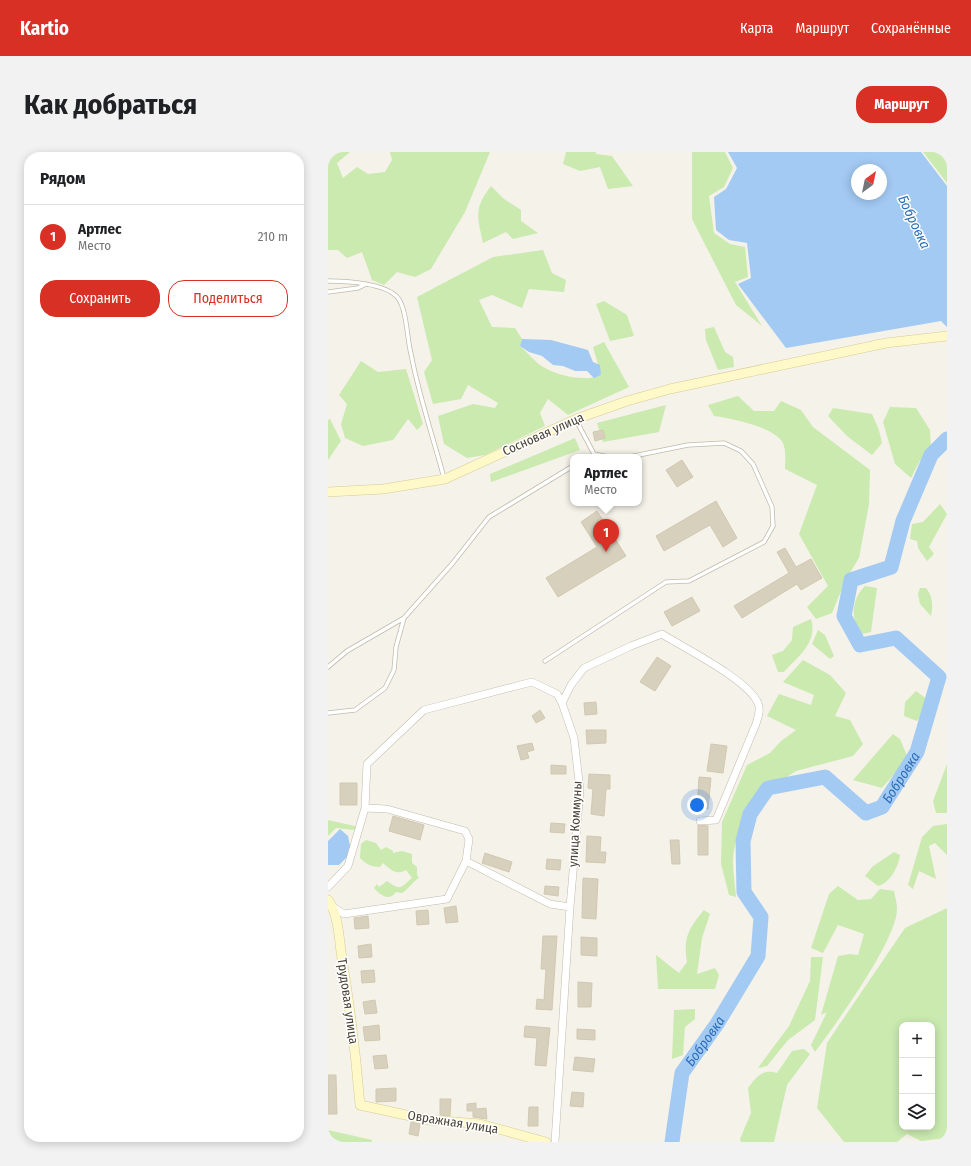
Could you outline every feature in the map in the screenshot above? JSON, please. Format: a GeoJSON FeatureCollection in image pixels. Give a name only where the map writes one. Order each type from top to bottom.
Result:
{"type":"FeatureCollection","features":[{"type":"Feature","properties":{"kind":"street","name":"Сосновая улица"},"geometry":{"type":"LineString","coordinates":[[328,492],[383,489],[445,479],[576,419],[627,400],[886,343],[947,336]]}},
{"type":"Feature","properties":{"kind":"street"},"geometry":{"type":"LineString","coordinates":[[562,703],[571,686],[584,668],[631,646],[662,634],[748,688],[758,704],[759,714],[756,724],[716,820],[700,821]]}},
{"type":"Feature","properties":{"kind":"street"},"geometry":{"type":"LineString","coordinates":[[328,887],[348,866],[365,808],[367,764],[424,710],[532,682],[557,694],[562,703]]}},
{"type":"Feature","properties":{"kind":"street","name":"улица Коммуны"},"geometry":{"type":"LineString","coordinates":[[555,1142],[570,907],[580,790],[574,738],[562,703]]}},
{"type":"Feature","properties":{"kind":"street"},"geometry":{"type":"LineString","coordinates":[[331,904],[344,914],[447,900],[466,861],[469,839],[465,831],[386,809],[365,808]]}},
{"type":"Feature","properties":{"kind":"street"},"geometry":{"type":"LineString","coordinates":[[466,861],[550,904],[570,907]]}},
{"type":"Feature","properties":{"kind":"street","name":"Трудовая улица"},"geometry":{"type":"LineString","coordinates":[[331,904],[354,1035],[360,1105]]}},
{"type":"Feature","properties":{"kind":"street","name":"Овражная улица"},"geometry":{"type":"LineString","coordinates":[[360,1105],[429,1120],[480,1124],[546,1142]]}},
{"type":"Feature","properties":{"kind":"lane"},"geometry":{"type":"LineString","coordinates":[[328,281],[366,284],[389,292],[398,298],[402,309],[411,355],[445,479]]}},
{"type":"Feature","properties":{"kind":"lane"},"geometry":{"type":"LineString","coordinates":[[328,292],[358,288],[366,284]]}},
{"type":"Feature","properties":{"kind":"lane"},"geometry":{"type":"LineString","coordinates":[[576,419],[594,454]]}},
{"type":"Feature","properties":{"kind":"lane"},"geometry":{"type":"LineString","coordinates":[[545,661],[666,582],[689,582],[764,542],[773,526],[772,508],[753,464],[741,451],[724,442],[688,445],[642,454]]}},
{"type":"Feature","properties":{"kind":"lane"},"geometry":{"type":"LineString","coordinates":[[328,667],[347,651],[404,618],[452,564],[489,517],[570,468]]}},
{"type":"Feature","properties":{"kind":"lane"},"geometry":{"type":"LineString","coordinates":[[328,713],[355,710],[385,688],[394,670],[396,647],[404,618]]}},
{"type":"Feature","properties":{"kind":"green space"},"geometry":{"type":"Polygon","coordinates":[[[328,152],[350,152],[337,163],[343,178],[357,167],[368,174],[385,172],[392,160],[390,152],[490,152],[465,212],[431,269],[415,277],[397,272],[384,285],[372,280],[362,252],[347,258],[338,250],[328,250],[328,152]]]}},
{"type":"Feature","properties":{"kind":"green space"},"geometry":{"type":"Polygon","coordinates":[[[566,152],[596,152],[596,154],[612,156],[633,186],[608,189],[600,167],[580,171],[563,164],[566,152]]]}},
{"type":"Feature","properties":{"kind":"green space"},"geometry":{"type":"Polygon","coordinates":[[[692,152],[725,152],[733,168],[724,187],[709,196],[714,233],[730,244],[745,247],[748,277],[735,282],[762,326],[736,305],[692,219],[692,152]]]}},
{"type":"Feature","properties":{"kind":"green space"},"geometry":{"type":"Polygon","coordinates":[[[923,152],[947,152],[947,183],[923,152]]]}},
{"type":"Feature","properties":{"kind":"green space"},"geometry":{"type":"Polygon","coordinates":[[[491,186],[504,199],[521,210],[521,221],[538,233],[513,239],[506,232],[483,243],[478,213],[482,200],[491,186]]]}},
{"type":"Feature","properties":{"kind":"green space"},"geometry":{"type":"Polygon","coordinates":[[[543,250],[552,273],[566,280],[564,292],[529,289],[522,308],[492,295],[479,300],[492,327],[515,328],[522,339],[520,346],[537,363],[556,373],[572,377],[587,378],[601,375],[593,347],[604,342],[629,387],[568,415],[548,399],[540,413],[545,426],[485,455],[467,458],[444,444],[438,416],[473,404],[495,408],[498,403],[468,385],[461,399],[433,404],[424,372],[432,360],[417,297],[493,257],[543,250]]]}},
{"type":"Feature","properties":{"kind":"green space"},"geometry":{"type":"Polygon","coordinates":[[[604,301],[627,315],[634,336],[610,341],[596,304],[604,301]]]}},
{"type":"Feature","properties":{"kind":"green space"},"geometry":{"type":"Polygon","coordinates":[[[714,327],[725,352],[733,357],[734,367],[718,370],[706,340],[705,329],[714,327]]]}},
{"type":"Feature","properties":{"kind":"green space"},"geometry":{"type":"Polygon","coordinates":[[[361,361],[378,372],[406,369],[423,424],[417,430],[408,419],[393,440],[363,446],[345,438],[341,424],[347,404],[339,395],[361,361]]]}},
{"type":"Feature","properties":{"kind":"green space"},"geometry":{"type":"Polygon","coordinates":[[[738,396],[754,411],[774,411],[781,401],[801,410],[813,427],[870,470],[869,504],[859,558],[846,579],[832,613],[816,619],[807,607],[828,586],[799,534],[817,485],[785,469],[784,446],[781,440],[774,434],[754,425],[714,416],[708,405],[738,396]]]}},
{"type":"Feature","properties":{"kind":"green space"},"geometry":{"type":"Polygon","coordinates":[[[666,405],[659,432],[603,442],[597,423],[666,405]]]}},
{"type":"Feature","properties":{"kind":"green space"},"geometry":{"type":"Polygon","coordinates":[[[890,407],[916,408],[930,430],[931,449],[919,462],[911,478],[895,464],[883,422],[890,407]]]}},
{"type":"Feature","properties":{"kind":"green space"},"geometry":{"type":"Polygon","coordinates":[[[833,408],[872,414],[879,430],[882,443],[872,455],[847,436],[828,416],[833,408]]]}},
{"type":"Feature","properties":{"kind":"green space"},"geometry":{"type":"Polygon","coordinates":[[[330,419],[341,441],[328,460],[328,420],[330,419]]]}},
{"type":"Feature","properties":{"kind":"green space"},"geometry":{"type":"Polygon","coordinates":[[[575,438],[580,450],[491,482],[490,474],[575,438]]]}},
{"type":"Feature","properties":{"kind":"green space"},"geometry":{"type":"Polygon","coordinates":[[[940,504],[947,514],[929,547],[934,554],[927,561],[918,548],[917,541],[910,539],[912,524],[923,522],[940,504]]]}},
{"type":"Feature","properties":{"kind":"green space"},"geometry":{"type":"Polygon","coordinates":[[[865,586],[877,588],[871,632],[862,634],[855,622],[854,610],[857,597],[865,586]]]}},
{"type":"Feature","properties":{"kind":"green space"},"geometry":{"type":"Polygon","coordinates":[[[920,588],[926,588],[930,595],[932,605],[931,616],[920,604],[918,594],[920,588]]]}},
{"type":"Feature","properties":{"kind":"green space"},"geometry":{"type":"Polygon","coordinates":[[[811,619],[812,635],[806,648],[784,672],[778,672],[772,655],[783,651],[792,640],[793,627],[811,619]]]}},
{"type":"Feature","properties":{"kind":"green space"},"geometry":{"type":"Polygon","coordinates":[[[818,630],[825,635],[834,656],[830,659],[812,644],[818,630]]]}},
{"type":"Feature","properties":{"kind":"green space"},"geometry":{"type":"Polygon","coordinates":[[[803,660],[830,675],[846,693],[835,716],[850,720],[863,744],[853,756],[796,771],[784,779],[765,781],[753,800],[739,830],[733,862],[736,897],[729,895],[721,864],[722,822],[747,765],[770,753],[781,741],[796,730],[767,716],[779,694],[811,705],[814,695],[783,682],[803,660]]]}},
{"type":"Feature","properties":{"kind":"green space"},"geometry":{"type":"Polygon","coordinates":[[[916,691],[928,700],[924,713],[917,721],[904,716],[905,702],[916,691]]]}},
{"type":"Feature","properties":{"kind":"green space"},"geometry":{"type":"Polygon","coordinates":[[[893,734],[900,739],[908,758],[882,788],[853,780],[893,734]]]}},
{"type":"Feature","properties":{"kind":"green space"},"geometry":{"type":"Polygon","coordinates":[[[947,764],[947,813],[936,813],[933,801],[947,764]]]}},
{"type":"Feature","properties":{"kind":"green space"},"geometry":{"type":"Polygon","coordinates":[[[328,820],[359,827],[355,830],[336,828],[328,836],[328,820]]]}},
{"type":"Feature","properties":{"kind":"green space"},"geometry":{"type":"Polygon","coordinates":[[[947,824],[947,855],[935,843],[929,846],[936,879],[919,871],[913,889],[908,885],[922,837],[933,826],[947,824]]]}},
{"type":"Feature","properties":{"kind":"green space"},"geometry":{"type":"Polygon","coordinates":[[[366,840],[376,843],[381,850],[386,847],[393,851],[393,853],[402,851],[412,854],[412,863],[417,867],[417,875],[419,878],[402,893],[396,892],[388,897],[379,893],[374,888],[377,884],[379,887],[387,881],[400,887],[412,878],[406,870],[396,872],[383,863],[380,867],[377,867],[371,866],[364,862],[360,858],[361,844],[366,840]]]}},
{"type":"Feature","properties":{"kind":"green space"},"geometry":{"type":"Polygon","coordinates":[[[894,852],[900,855],[899,860],[893,874],[886,882],[878,886],[865,876],[872,867],[894,852]]]}},
{"type":"Feature","properties":{"kind":"green space"},"geometry":{"type":"Polygon","coordinates":[[[838,886],[858,900],[871,899],[880,889],[894,891],[897,909],[894,923],[887,941],[864,982],[815,1052],[811,1045],[827,1012],[821,1015],[838,956],[850,954],[858,955],[864,934],[838,925],[823,953],[811,948],[829,894],[838,886]]]}},
{"type":"Feature","properties":{"kind":"green space"},"geometry":{"type":"Polygon","coordinates":[[[947,908],[947,1138],[921,1141],[907,1134],[897,1142],[844,1142],[817,1108],[827,1043],[905,928],[947,908]]]}},
{"type":"Feature","properties":{"kind":"green space"},"geometry":{"type":"Polygon","coordinates":[[[704,910],[710,914],[702,938],[697,974],[715,968],[719,975],[715,989],[658,989],[656,955],[679,973],[687,962],[686,940],[688,934],[704,910]]]}},
{"type":"Feature","properties":{"kind":"green space"},"geometry":{"type":"Polygon","coordinates":[[[811,957],[823,957],[815,1020],[788,1040],[767,1066],[758,1068],[789,1026],[810,981],[811,957]]]}},
{"type":"Feature","properties":{"kind":"green space"},"geometry":{"type":"Polygon","coordinates":[[[695,1009],[695,1019],[685,1027],[683,1055],[672,1059],[674,1010],[695,1009]]]}},
{"type":"Feature","properties":{"kind":"green space"},"geometry":{"type":"Polygon","coordinates":[[[804,1049],[810,1054],[787,1085],[774,1142],[741,1142],[740,1139],[751,1113],[748,1088],[760,1074],[767,1072],[777,1073],[792,1051],[804,1049]]]}},
{"type":"Feature","properties":{"kind":"green space"},"geometry":{"type":"Polygon","coordinates":[[[328,1130],[372,1140],[372,1142],[328,1142],[328,1130]]]}},
{"type":"Feature","properties":{"kind":"water"},"geometry":{"type":"Polygon","coordinates":[[[728,152],[921,152],[947,186],[947,327],[941,321],[786,348],[738,284],[751,278],[747,243],[729,240],[716,230],[714,197],[726,189],[737,168],[728,152]]]}},
{"type":"Feature","properties":{"kind":"water"},"geometry":{"type":"Polygon","coordinates":[[[522,339],[551,340],[588,350],[593,362],[600,365],[601,375],[594,378],[587,371],[575,371],[563,366],[553,365],[542,356],[529,352],[520,346],[522,339]]]}},
{"type":"Feature","properties":{"kind":"water"},"geometry":{"type":"Polygon","coordinates":[[[340,829],[348,836],[350,846],[349,855],[339,865],[328,865],[328,841],[340,829]]]}},
{"type":"Feature","properties":{"kind":"building"},"geometry":{"type":"Polygon","coordinates":[[[603,430],[605,438],[595,441],[593,432],[603,430]]]}},
{"type":"Feature","properties":{"kind":"building"},"geometry":{"type":"Polygon","coordinates":[[[682,460],[693,477],[677,487],[666,470],[682,460]]]}},
{"type":"Feature","properties":{"kind":"building"},"geometry":{"type":"Polygon","coordinates":[[[716,501],[737,538],[723,547],[710,525],[664,551],[656,536],[716,501]]]}},
{"type":"Feature","properties":{"kind":"building"},"geometry":{"type":"Polygon","coordinates":[[[597,511],[626,556],[558,597],[546,578],[597,547],[581,522],[597,511]]]}},
{"type":"Feature","properties":{"kind":"building"},"geometry":{"type":"Polygon","coordinates":[[[785,548],[796,567],[811,559],[822,578],[801,590],[797,584],[742,618],[734,606],[789,573],[777,552],[785,548]]]}},
{"type":"Feature","properties":{"kind":"building"},"geometry":{"type":"Polygon","coordinates":[[[692,597],[700,611],[672,626],[664,612],[692,597]]]}},
{"type":"Feature","properties":{"kind":"building"},"geometry":{"type":"Polygon","coordinates":[[[657,657],[671,666],[655,691],[640,682],[657,657]]]}},
{"type":"Feature","properties":{"kind":"building"},"geometry":{"type":"Polygon","coordinates":[[[596,702],[597,714],[585,715],[584,703],[596,702]]]}},
{"type":"Feature","properties":{"kind":"building"},"geometry":{"type":"Polygon","coordinates":[[[540,710],[545,718],[536,723],[532,716],[540,710]]]}},
{"type":"Feature","properties":{"kind":"building"},"geometry":{"type":"Polygon","coordinates":[[[586,730],[606,730],[606,743],[587,744],[586,730]]]}},
{"type":"Feature","properties":{"kind":"building"},"geometry":{"type":"Polygon","coordinates":[[[532,743],[534,750],[527,752],[529,758],[521,760],[517,746],[532,743]]]}},
{"type":"Feature","properties":{"kind":"building"},"geometry":{"type":"Polygon","coordinates":[[[711,744],[727,746],[723,773],[707,771],[711,744]]]}},
{"type":"Feature","properties":{"kind":"building"},"geometry":{"type":"Polygon","coordinates":[[[551,765],[566,766],[566,774],[551,774],[551,765]]]}},
{"type":"Feature","properties":{"kind":"building"},"geometry":{"type":"Polygon","coordinates":[[[589,774],[610,775],[610,789],[606,789],[604,816],[591,814],[593,789],[588,788],[589,774]]]}},
{"type":"Feature","properties":{"kind":"building"},"geometry":{"type":"Polygon","coordinates":[[[699,777],[711,778],[708,809],[697,808],[699,777]]]}},
{"type":"Feature","properties":{"kind":"building"},"geometry":{"type":"Polygon","coordinates":[[[340,783],[357,783],[357,805],[340,805],[340,783]]]}},
{"type":"Feature","properties":{"kind":"building"},"geometry":{"type":"Polygon","coordinates":[[[393,816],[424,825],[420,840],[389,831],[393,816]]]}},
{"type":"Feature","properties":{"kind":"building"},"geometry":{"type":"Polygon","coordinates":[[[551,823],[565,824],[564,833],[550,832],[551,823]]]}},
{"type":"Feature","properties":{"kind":"building"},"geometry":{"type":"Polygon","coordinates":[[[698,825],[708,826],[708,855],[698,855],[698,825]]]}},
{"type":"Feature","properties":{"kind":"building"},"geometry":{"type":"Polygon","coordinates":[[[587,836],[601,837],[600,852],[606,852],[605,863],[586,862],[587,836]]]}},
{"type":"Feature","properties":{"kind":"building"},"geometry":{"type":"Polygon","coordinates":[[[670,840],[679,840],[680,864],[672,864],[670,840]]]}},
{"type":"Feature","properties":{"kind":"building"},"geometry":{"type":"Polygon","coordinates":[[[485,853],[512,862],[509,872],[482,863],[485,853]]]}},
{"type":"Feature","properties":{"kind":"building"},"geometry":{"type":"Polygon","coordinates":[[[547,859],[561,860],[560,870],[546,869],[547,859]]]}},
{"type":"Feature","properties":{"kind":"building"},"geometry":{"type":"Polygon","coordinates":[[[583,878],[598,879],[596,919],[582,918],[583,878]]]}},
{"type":"Feature","properties":{"kind":"building"},"geometry":{"type":"Polygon","coordinates":[[[545,886],[559,887],[558,896],[544,894],[545,886]]]}},
{"type":"Feature","properties":{"kind":"building"},"geometry":{"type":"Polygon","coordinates":[[[456,906],[458,922],[446,923],[444,908],[456,906]]]}},
{"type":"Feature","properties":{"kind":"building"},"geometry":{"type":"Polygon","coordinates":[[[428,910],[429,924],[417,925],[416,911],[428,910]]]}},
{"type":"Feature","properties":{"kind":"building"},"geometry":{"type":"Polygon","coordinates":[[[368,916],[369,928],[355,929],[354,918],[368,916]]]}},
{"type":"Feature","properties":{"kind":"building"},"geometry":{"type":"Polygon","coordinates":[[[543,936],[557,936],[552,1010],[536,1009],[537,999],[544,1000],[546,969],[541,969],[543,936]]]}},
{"type":"Feature","properties":{"kind":"building"},"geometry":{"type":"Polygon","coordinates":[[[581,937],[597,938],[597,956],[581,955],[581,937]]]}},
{"type":"Feature","properties":{"kind":"building"},"geometry":{"type":"Polygon","coordinates":[[[371,944],[372,957],[359,958],[358,946],[371,944]]]}},
{"type":"Feature","properties":{"kind":"building"},"geometry":{"type":"Polygon","coordinates":[[[374,970],[375,982],[362,983],[361,971],[374,970]]]}},
{"type":"Feature","properties":{"kind":"building"},"geometry":{"type":"Polygon","coordinates":[[[578,982],[592,983],[591,1007],[578,1007],[578,982]]]}},
{"type":"Feature","properties":{"kind":"building"},"geometry":{"type":"Polygon","coordinates":[[[375,1000],[377,1013],[365,1014],[363,1002],[375,1000]]]}},
{"type":"Feature","properties":{"kind":"building"},"geometry":{"type":"Polygon","coordinates":[[[379,1025],[380,1040],[365,1041],[363,1027],[379,1025]]]}},
{"type":"Feature","properties":{"kind":"building"},"geometry":{"type":"Polygon","coordinates":[[[525,1026],[550,1028],[546,1066],[535,1065],[537,1038],[524,1037],[525,1026]]]}},
{"type":"Feature","properties":{"kind":"building"},"geometry":{"type":"Polygon","coordinates":[[[577,1029],[595,1030],[595,1040],[577,1039],[577,1029]]]}},
{"type":"Feature","properties":{"kind":"building"},"geometry":{"type":"Polygon","coordinates":[[[386,1055],[388,1068],[375,1069],[373,1056],[386,1055]]]}},
{"type":"Feature","properties":{"kind":"building"},"geometry":{"type":"Polygon","coordinates":[[[575,1057],[595,1059],[593,1072],[573,1070],[575,1057]]]}},
{"type":"Feature","properties":{"kind":"building"},"geometry":{"type":"Polygon","coordinates":[[[328,1075],[336,1075],[337,1114],[328,1114],[328,1075]]]}},
{"type":"Feature","properties":{"kind":"building"},"geometry":{"type":"Polygon","coordinates":[[[396,1088],[396,1101],[376,1102],[376,1089],[396,1088]]]}},
{"type":"Feature","properties":{"kind":"building"},"geometry":{"type":"Polygon","coordinates":[[[572,1092],[584,1093],[583,1107],[570,1106],[572,1092]]]}},
{"type":"Feature","properties":{"kind":"building"},"geometry":{"type":"Polygon","coordinates":[[[440,1099],[451,1099],[450,1116],[440,1115],[440,1099]]]}},
{"type":"Feature","properties":{"kind":"building"},"geometry":{"type":"Polygon","coordinates":[[[476,1103],[476,1109],[486,1108],[487,1119],[473,1117],[473,1111],[467,1111],[467,1104],[476,1103]]]}},
{"type":"Feature","properties":{"kind":"building"},"geometry":{"type":"Polygon","coordinates":[[[529,1107],[538,1107],[538,1126],[528,1126],[529,1107]]]}},
{"type":"Feature","properties":{"kind":"building"},"geometry":{"type":"Polygon","coordinates":[[[411,1122],[420,1124],[418,1136],[409,1134],[411,1122]]]}},
{"type":"Feature","properties":{"kind":"waterway","name":"Бобровка"},"geometry":{"type":"LineString","coordinates":[[672,1142],[682,1073],[717,1024],[758,956],[761,917],[744,892],[743,841],[750,814],[768,788],[825,777],[866,813],[882,807],[917,752],[939,677],[896,638],[860,645],[844,616],[851,580],[891,567],[903,521],[931,455],[947,439]]}},
{"type":"Feature","properties":{"kind":"place","name":"Артлес"},"geometry":{"type":"Point","coordinates":[606,552]}}]}
